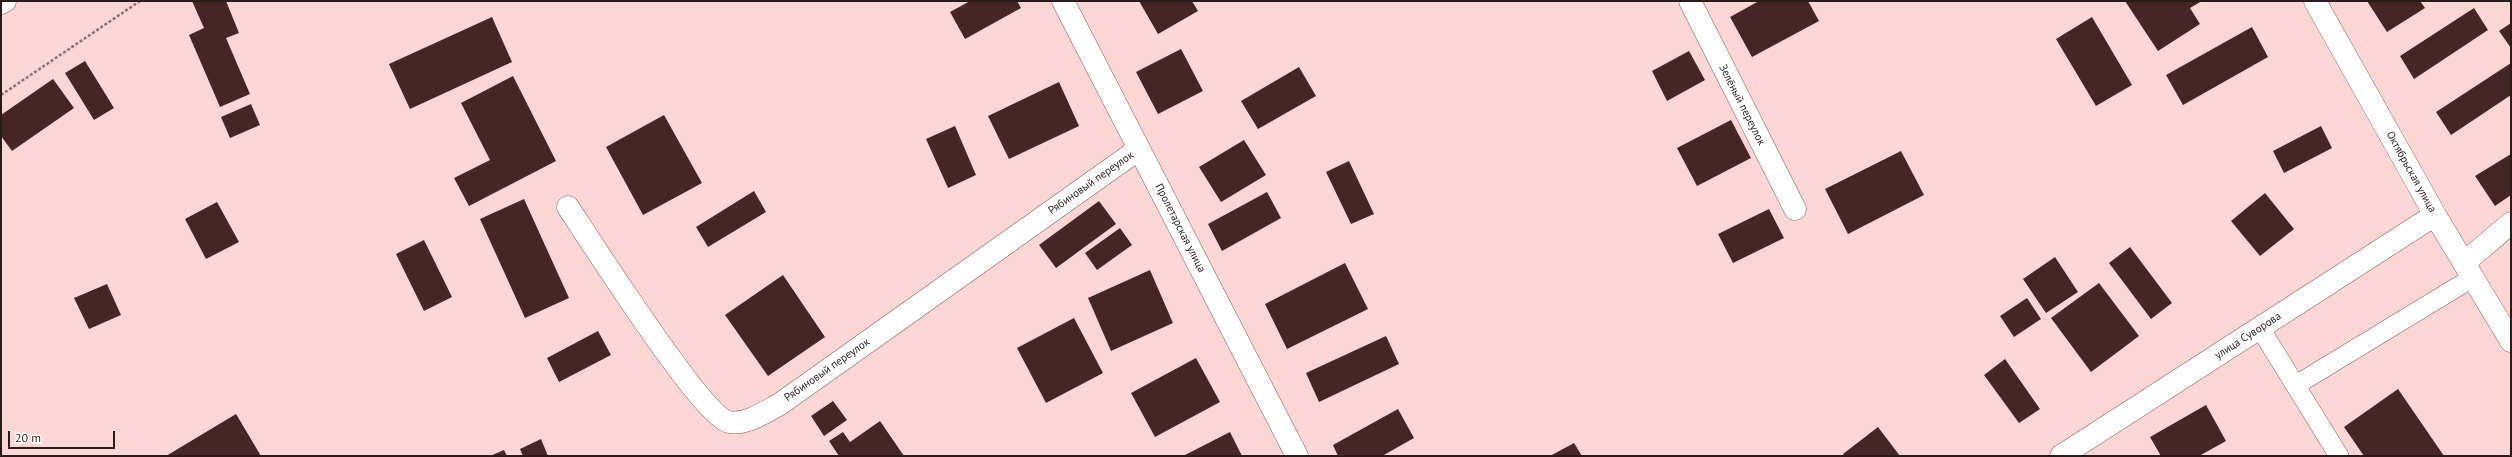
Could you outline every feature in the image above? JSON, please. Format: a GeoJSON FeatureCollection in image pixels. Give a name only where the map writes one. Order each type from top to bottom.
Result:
{"type":"FeatureCollection","features":[{"type":"Feature","properties":{"kind":"street"},"geometry":{"type":"LineString","coordinates":[[1,4],[5,1]]}},
{"type":"Feature","properties":{"kind":"street","name":"Пролетарская улица"},"geometry":{"type":"LineString","coordinates":[[1063,1],[1297,456]]}},
{"type":"Feature","properties":{"kind":"street","name":"Зелёный переулок"},"geometry":{"type":"LineString","coordinates":[[1690,1],[1795,209]]}},
{"type":"Feature","properties":{"kind":"street","name":"Октябрьская улица"},"geometry":{"type":"LineString","coordinates":[[2315,1],[2435,215],[2511,342]]}},
{"type":"Feature","properties":{"kind":"street","name":"Рябиновый переулок"},"geometry":{"type":"LineString","coordinates":[[568,207],[653,332],[703,402],[718,416],[729,422],[745,422],[780,404],[1140,149]]}},
{"type":"Feature","properties":{"kind":"street","name":"улица Суворова"},"geometry":{"type":"LineString","coordinates":[[2061,456],[2435,215]]}},
{"type":"Feature","properties":{"kind":"street"},"geometry":{"type":"LineString","coordinates":[[2468,270],[2511,223]]}},
{"type":"Feature","properties":{"kind":"lane"},"geometry":{"type":"LineString","coordinates":[[2296,384],[2468,270]]}},
{"type":"Feature","properties":{"kind":"lane"},"geometry":{"type":"LineString","coordinates":[[2260,328],[2296,384],[2339,456]]}},
{"type":"Feature","properties":{"kind":"path"},"geometry":{"type":"LineString","coordinates":[[1,95],[140,1]]}},
{"type":"Feature","properties":{"kind":"building"},"geometry":{"type":"Polygon","coordinates":[[[192,1],[226,1],[239,33],[226,38],[250,94],[220,107],[189,35],[204,28],[192,1]]]}},
{"type":"Feature","properties":{"kind":"building"},"geometry":{"type":"Polygon","coordinates":[[[970,1],[1017,1],[1021,8],[965,39],[950,12],[970,1]]]}},
{"type":"Feature","properties":{"kind":"building"},"geometry":{"type":"Polygon","coordinates":[[[1139,1],[1192,1],[1198,11],[1158,34],[1139,1]]]}},
{"type":"Feature","properties":{"kind":"building"},"geometry":{"type":"Polygon","coordinates":[[[1759,1],[1808,1],[1819,21],[1752,57],[1730,17],[1759,1]]]}},
{"type":"Feature","properties":{"kind":"building"},"geometry":{"type":"Polygon","coordinates":[[[2125,1],[2202,1],[2190,8],[2200,24],[2158,51],[2125,1]]]}},
{"type":"Feature","properties":{"kind":"building"},"geometry":{"type":"Polygon","coordinates":[[[2367,1],[2420,1],[2425,8],[2387,32],[2367,1]]]}},
{"type":"Feature","properties":{"kind":"building"},"geometry":{"type":"Polygon","coordinates":[[[2474,8],[2488,30],[2414,79],[2400,56],[2474,8]]]}},
{"type":"Feature","properties":{"kind":"building"},"geometry":{"type":"Polygon","coordinates":[[[492,17],[512,62],[410,109],[389,64],[492,17]]]}},
{"type":"Feature","properties":{"kind":"building"},"geometry":{"type":"Polygon","coordinates":[[[2092,17],[2132,85],[2096,106],[2056,39],[2092,17]]]}},
{"type":"Feature","properties":{"kind":"building"},"geometry":{"type":"Polygon","coordinates":[[[2511,23],[2511,48],[2499,31],[2511,23]]]}},
{"type":"Feature","properties":{"kind":"building"},"geometry":{"type":"Polygon","coordinates":[[[2252,27],[2268,57],[2183,105],[2166,75],[2252,27]]]}},
{"type":"Feature","properties":{"kind":"building"},"geometry":{"type":"Polygon","coordinates":[[[1181,49],[1203,91],[1158,114],[1136,72],[1181,49]]]}},
{"type":"Feature","properties":{"kind":"building"},"geometry":{"type":"Polygon","coordinates":[[[1689,51],[1705,80],[1667,101],[1652,71],[1689,51]]]}},
{"type":"Feature","properties":{"kind":"building"},"geometry":{"type":"Polygon","coordinates":[[[85,61],[114,108],[94,120],[65,73],[85,61]]]}},
{"type":"Feature","properties":{"kind":"building"},"geometry":{"type":"Polygon","coordinates":[[[2511,63],[2511,95],[2451,135],[2436,112],[2511,63]]]}},
{"type":"Feature","properties":{"kind":"building"},"geometry":{"type":"Polygon","coordinates":[[[1299,67],[1316,96],[1258,129],[1241,101],[1299,67]]]}},
{"type":"Feature","properties":{"kind":"building"},"geometry":{"type":"Polygon","coordinates":[[[513,76],[556,161],[469,206],[454,178],[490,160],[461,103],[513,76]]]}},
{"type":"Feature","properties":{"kind":"building"},"geometry":{"type":"Polygon","coordinates":[[[53,79],[74,108],[12,151],[1,136],[1,115],[53,79]]]}},
{"type":"Feature","properties":{"kind":"building"},"geometry":{"type":"Polygon","coordinates":[[[1059,82],[1079,126],[1009,159],[988,116],[1059,82]]]}},
{"type":"Feature","properties":{"kind":"building"},"geometry":{"type":"Polygon","coordinates":[[[251,104],[260,125],[230,138],[221,117],[251,104]]]}},
{"type":"Feature","properties":{"kind":"building"},"geometry":{"type":"Polygon","coordinates":[[[664,115],[702,183],[643,215],[606,147],[664,115]]]}},
{"type":"Feature","properties":{"kind":"building"},"geometry":{"type":"Polygon","coordinates":[[[1731,120],[1751,158],[1697,186],[1677,148],[1731,120]]]}},
{"type":"Feature","properties":{"kind":"building"},"geometry":{"type":"Polygon","coordinates":[[[955,126],[976,175],[948,188],[926,139],[955,126]]]}},
{"type":"Feature","properties":{"kind":"building"},"geometry":{"type":"Polygon","coordinates":[[[2321,126],[2332,148],[2284,173],[2273,151],[2321,126]]]}},
{"type":"Feature","properties":{"kind":"building"},"geometry":{"type":"Polygon","coordinates":[[[1244,140],[1266,175],[1221,202],[1199,167],[1244,140]]]}},
{"type":"Feature","properties":{"kind":"building"},"geometry":{"type":"Polygon","coordinates":[[[1901,151],[1924,195],[1848,234],[1825,189],[1901,151]]]}},
{"type":"Feature","properties":{"kind":"building"},"geometry":{"type":"Polygon","coordinates":[[[2511,154],[2511,195],[2495,206],[2475,176],[2511,154]]]}},
{"type":"Feature","properties":{"kind":"building"},"geometry":{"type":"Polygon","coordinates":[[[1349,161],[1374,214],[1351,224],[1326,172],[1349,161]]]}},
{"type":"Feature","properties":{"kind":"building"},"geometry":{"type":"Polygon","coordinates":[[[754,191],[766,212],[708,247],[696,227],[754,191]]]}},
{"type":"Feature","properties":{"kind":"building"},"geometry":{"type":"Polygon","coordinates":[[[1267,192],[1281,218],[1222,251],[1208,224],[1267,192]]]}},
{"type":"Feature","properties":{"kind":"building"},"geometry":{"type":"Polygon","coordinates":[[[2265,193],[2294,229],[2260,256],[2231,221],[2265,193]]]}},
{"type":"Feature","properties":{"kind":"building"},"geometry":{"type":"Polygon","coordinates":[[[524,199],[569,298],[525,318],[480,219],[524,199]]]}},
{"type":"Feature","properties":{"kind":"building"},"geometry":{"type":"Polygon","coordinates":[[[1099,201],[1116,224],[1056,268],[1039,245],[1099,201]]]}},
{"type":"Feature","properties":{"kind":"building"},"geometry":{"type":"Polygon","coordinates":[[[217,202],[239,242],[206,259],[185,219],[217,202]]]}},
{"type":"Feature","properties":{"kind":"building"},"geometry":{"type":"Polygon","coordinates":[[[1769,209],[1784,238],[1733,263],[1718,234],[1769,209]]]}},
{"type":"Feature","properties":{"kind":"building"},"geometry":{"type":"Polygon","coordinates":[[[1120,228],[1132,245],[1097,270],[1085,253],[1120,228]]]}},
{"type":"Feature","properties":{"kind":"building"},"geometry":{"type":"Polygon","coordinates":[[[424,240],[452,297],[424,311],[396,254],[424,240]]]}},
{"type":"Feature","properties":{"kind":"building"},"geometry":{"type":"Polygon","coordinates":[[[2130,247],[2172,303],[2151,319],[2109,263],[2130,247]]]}},
{"type":"Feature","properties":{"kind":"building"},"geometry":{"type":"Polygon","coordinates":[[[2055,257],[2078,292],[2046,313],[2023,279],[2055,257]]]}},
{"type":"Feature","properties":{"kind":"building"},"geometry":{"type":"Polygon","coordinates":[[[1345,263],[1368,309],[1287,349],[1265,304],[1345,263]]]}},
{"type":"Feature","properties":{"kind":"building"},"geometry":{"type":"Polygon","coordinates":[[[1150,270],[1173,323],[1111,351],[1088,298],[1150,270]]]}},
{"type":"Feature","properties":{"kind":"building"},"geometry":{"type":"Polygon","coordinates":[[[783,275],[825,337],[768,376],[725,315],[783,275]]]}},
{"type":"Feature","properties":{"kind":"building"},"geometry":{"type":"Polygon","coordinates":[[[2099,283],[2139,336],[2091,372],[2051,318],[2099,283]]]}},
{"type":"Feature","properties":{"kind":"building"},"geometry":{"type":"Polygon","coordinates":[[[107,284],[121,315],[89,329],[74,298],[107,284]]]}},
{"type":"Feature","properties":{"kind":"building"},"geometry":{"type":"Polygon","coordinates":[[[2027,298],[2041,319],[2014,337],[2000,316],[2027,298]]]}},
{"type":"Feature","properties":{"kind":"building"},"geometry":{"type":"Polygon","coordinates":[[[1074,318],[1103,373],[1046,403],[1017,348],[1074,318]]]}},
{"type":"Feature","properties":{"kind":"building"},"geometry":{"type":"Polygon","coordinates":[[[598,331],[611,355],[559,382],[547,358],[598,331]]]}},
{"type":"Feature","properties":{"kind":"building"},"geometry":{"type":"Polygon","coordinates":[[[1386,336],[1399,364],[1319,402],[1306,373],[1386,336]]]}},
{"type":"Feature","properties":{"kind":"building"},"geometry":{"type":"Polygon","coordinates":[[[1196,358],[1220,402],[1155,437],[1131,393],[1196,358]]]}},
{"type":"Feature","properties":{"kind":"building"},"geometry":{"type":"Polygon","coordinates":[[[2005,359],[2040,409],[2019,423],[1984,375],[2005,359]]]}},
{"type":"Feature","properties":{"kind":"building"},"geometry":{"type":"Polygon","coordinates":[[[2398,389],[2444,456],[2364,456],[2344,427],[2398,389]]]}},
{"type":"Feature","properties":{"kind":"building"},"geometry":{"type":"Polygon","coordinates":[[[833,401],[847,420],[824,436],[811,416],[833,401]]]}},
{"type":"Feature","properties":{"kind":"building"},"geometry":{"type":"Polygon","coordinates":[[[2206,405],[2226,441],[2199,456],[2161,456],[2150,437],[2206,405]]]}},
{"type":"Feature","properties":{"kind":"building"},"geometry":{"type":"Polygon","coordinates":[[[1398,409],[1414,438],[1382,456],[1338,456],[1333,445],[1398,409]]]}},
{"type":"Feature","properties":{"kind":"building"},"geometry":{"type":"Polygon","coordinates":[[[236,414],[261,456],[166,456],[236,414]]]}},
{"type":"Feature","properties":{"kind":"building"},"geometry":{"type":"Polygon","coordinates":[[[880,421],[904,456],[839,456],[829,441],[843,432],[850,442],[880,421]]]}},
{"type":"Feature","properties":{"kind":"building"},"geometry":{"type":"Polygon","coordinates":[[[1878,427],[1900,456],[1844,456],[1843,454],[1878,427]]]}},
{"type":"Feature","properties":{"kind":"building"},"geometry":{"type":"Polygon","coordinates":[[[1230,432],[1242,456],[1183,456],[1230,432]]]}},
{"type":"Feature","properties":{"kind":"building"},"geometry":{"type":"Polygon","coordinates":[[[541,439],[548,456],[523,456],[520,449],[541,439]]]}},
{"type":"Feature","properties":{"kind":"building"},"geometry":{"type":"Polygon","coordinates":[[[1574,443],[1582,456],[1550,456],[1574,443]]]}},
{"type":"Feature","properties":{"kind":"building"},"geometry":{"type":"Polygon","coordinates":[[[504,450],[507,456],[490,456],[504,450]]]}}]}
